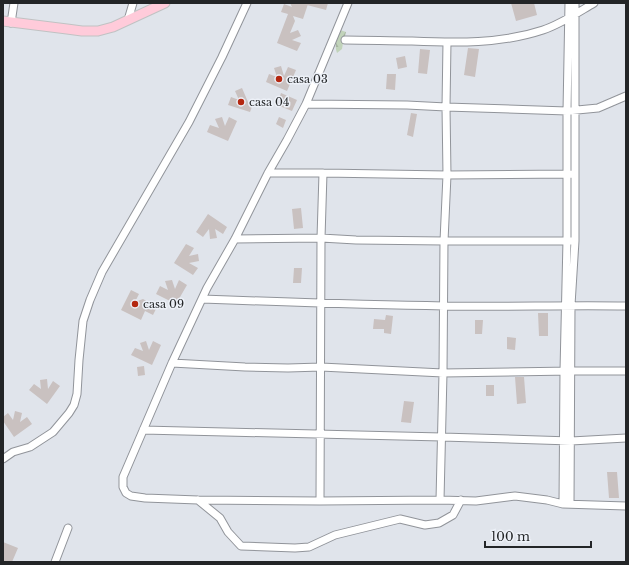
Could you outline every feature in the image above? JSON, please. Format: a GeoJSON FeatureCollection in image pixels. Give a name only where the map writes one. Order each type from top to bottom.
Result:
{"type":"FeatureCollection","features":[{"type":"Feature","properties":{"kind":"main road"},"geometry":{"type":"LineString","coordinates":[[7,22],[67,30],[98,31],[113,27],[165,3]]}},
{"type":"Feature","properties":{"kind":"street"},"geometry":{"type":"LineString","coordinates":[[7,22],[14,3]]}},
{"type":"Feature","properties":{"kind":"street"},"geometry":{"type":"LineString","coordinates":[[128,20],[133,3]]}},
{"type":"Feature","properties":{"kind":"street"},"geometry":{"type":"LineString","coordinates":[[3,460],[13,452],[30,447],[54,432],[74,405],[77,394],[83,321],[102,272],[189,122],[247,3]]}},
{"type":"Feature","properties":{"kind":"street"},"geometry":{"type":"LineString","coordinates":[[348,3],[306,104],[207,288],[122,477],[122,487],[126,493],[131,496],[198,500],[476,501],[515,496],[567,504],[626,506]]}},
{"type":"Feature","properties":{"kind":"street"},"geometry":{"type":"LineString","coordinates":[[569,3],[572,16]]}},
{"type":"Feature","properties":{"kind":"street"},"geometry":{"type":"LineString","coordinates":[[568,305],[575,241],[571,174],[571,110],[572,16],[575,3]]}},
{"type":"Feature","properties":{"kind":"street"},"geometry":{"type":"LineString","coordinates":[[345,40],[447,42],[486,41],[543,30],[594,3]]}},
{"type":"Feature","properties":{"kind":"street"},"geometry":{"type":"LineString","coordinates":[[440,500],[444,242],[447,174],[447,42]]}},
{"type":"Feature","properties":{"kind":"street"},"geometry":{"type":"LineString","coordinates":[[306,104],[407,105],[571,110],[598,108],[626,96]]}},
{"type":"Feature","properties":{"kind":"street"},"geometry":{"type":"LineString","coordinates":[[320,501],[321,238],[323,172]]}},
{"type":"Feature","properties":{"kind":"street"},"geometry":{"type":"LineString","coordinates":[[268,173],[571,174]]}},
{"type":"Feature","properties":{"kind":"street"},"geometry":{"type":"LineString","coordinates":[[567,504],[567,240],[571,174]]}},
{"type":"Feature","properties":{"kind":"street"},"geometry":{"type":"LineString","coordinates":[[234,239],[321,238],[444,242],[575,241]]}},
{"type":"Feature","properties":{"kind":"street"},"geometry":{"type":"LineString","coordinates":[[202,299],[443,306],[626,306]]}},
{"type":"Feature","properties":{"kind":"street"},"geometry":{"type":"LineString","coordinates":[[172,363],[245,367],[321,367],[443,373],[626,371]]}},
{"type":"Feature","properties":{"kind":"street"},"geometry":{"type":"LineString","coordinates":[[143,430],[567,441],[626,438]]}},
{"type":"Feature","properties":{"kind":"street"},"geometry":{"type":"LineString","coordinates":[[198,500],[220,518],[228,532],[241,546],[295,548],[309,548],[335,535],[400,519],[426,525],[439,523],[453,515],[461,500]]}},
{"type":"Feature","properties":{"kind":"street"},"geometry":{"type":"LineString","coordinates":[[55,562],[68,528]]}},
{"type":"Feature","properties":{"kind":"green space"},"geometry":{"type":"Polygon","coordinates":[[[340,30],[346,32],[342,49],[337,53],[336,44],[340,30]]]}},
{"type":"Feature","properties":{"kind":"building"},"geometry":{"type":"Polygon","coordinates":[[[290,3],[328,3],[326,10],[308,5],[303,19],[293,16],[295,21],[290,33],[298,30],[301,36],[292,40],[301,43],[297,51],[277,43],[288,14],[281,12],[284,4],[292,7],[290,3]]]}},
{"type":"Feature","properties":{"kind":"building"},"geometry":{"type":"Polygon","coordinates":[[[511,3],[534,3],[537,15],[516,21],[511,3]]]}},
{"type":"Feature","properties":{"kind":"building"},"geometry":{"type":"Polygon","coordinates":[[[468,48],[479,49],[475,77],[464,75],[468,48]]]}},
{"type":"Feature","properties":{"kind":"building"},"geometry":{"type":"Polygon","coordinates":[[[420,49],[430,50],[427,74],[418,73],[420,49]]]}},
{"type":"Feature","properties":{"kind":"building"},"geometry":{"type":"Polygon","coordinates":[[[405,56],[407,67],[398,69],[396,58],[405,56]]]}},
{"type":"Feature","properties":{"kind":"building","name":"casa 03"},"geometry":{"type":"Polygon","coordinates":[[[281,66],[284,76],[288,67],[296,70],[287,91],[266,82],[269,74],[277,77],[274,68],[281,66]]]}},
{"type":"Feature","properties":{"kind":"building"},"geometry":{"type":"Polygon","coordinates":[[[387,74],[396,74],[395,90],[386,89],[387,74]]]}},
{"type":"Feature","properties":{"kind":"building","name":"casa 04"},"geometry":{"type":"Polygon","coordinates":[[[242,88],[248,102],[253,104],[250,112],[228,105],[231,97],[239,100],[235,91],[242,88]]]}},
{"type":"Feature","properties":{"kind":"building"},"geometry":{"type":"Polygon","coordinates":[[[281,93],[297,100],[292,111],[277,105],[281,93]]]}},
{"type":"Feature","properties":{"kind":"building"},"geometry":{"type":"Polygon","coordinates":[[[411,113],[417,114],[413,137],[407,135],[411,113]]]}},
{"type":"Feature","properties":{"kind":"building"},"geometry":{"type":"Polygon","coordinates":[[[222,117],[225,126],[229,117],[237,121],[228,141],[207,132],[210,125],[219,128],[215,119],[222,117]]]}},
{"type":"Feature","properties":{"kind":"building"},"geometry":{"type":"Polygon","coordinates":[[[279,117],[286,120],[283,128],[276,124],[279,117]]]}},
{"type":"Feature","properties":{"kind":"building"},"geometry":{"type":"Polygon","coordinates":[[[301,208],[303,228],[294,229],[292,209],[301,208]]]}},
{"type":"Feature","properties":{"kind":"building"},"geometry":{"type":"Polygon","coordinates":[[[208,214],[227,227],[223,234],[215,229],[217,238],[210,239],[209,229],[203,237],[196,232],[208,214]]]}},
{"type":"Feature","properties":{"kind":"building"},"geometry":{"type":"Polygon","coordinates":[[[186,244],[194,248],[189,256],[198,254],[199,261],[189,263],[198,268],[193,275],[174,263],[186,244]]]}},
{"type":"Feature","properties":{"kind":"building"},"geometry":{"type":"Polygon","coordinates":[[[294,268],[302,268],[301,283],[293,283],[294,268]]]}},
{"type":"Feature","properties":{"kind":"building"},"geometry":{"type":"Polygon","coordinates":[[[172,280],[175,289],[179,280],[187,285],[176,304],[156,294],[160,286],[168,290],[165,281],[172,280]]]}},
{"type":"Feature","properties":{"kind":"building","name":"casa 09"},"geometry":{"type":"Polygon","coordinates":[[[131,290],[139,294],[135,302],[143,299],[157,307],[153,315],[145,311],[141,320],[121,310],[131,290]]]}},
{"type":"Feature","properties":{"kind":"building"},"geometry":{"type":"Polygon","coordinates":[[[538,313],[548,313],[548,336],[539,336],[538,313]]]}},
{"type":"Feature","properties":{"kind":"building"},"geometry":{"type":"Polygon","coordinates":[[[386,315],[393,316],[391,334],[384,333],[384,329],[373,329],[374,319],[385,320],[386,315]]]}},
{"type":"Feature","properties":{"kind":"building"},"geometry":{"type":"Polygon","coordinates":[[[475,320],[483,320],[482,334],[475,334],[475,320]]]}},
{"type":"Feature","properties":{"kind":"building"},"geometry":{"type":"Polygon","coordinates":[[[507,337],[516,338],[515,350],[507,349],[507,337]]]}},
{"type":"Feature","properties":{"kind":"building"},"geometry":{"type":"Polygon","coordinates":[[[146,341],[149,350],[153,341],[161,345],[152,365],[131,355],[135,348],[143,351],[140,343],[146,341]]]}},
{"type":"Feature","properties":{"kind":"building"},"geometry":{"type":"Polygon","coordinates":[[[144,366],[145,375],[138,376],[137,367],[144,366]]]}},
{"type":"Feature","properties":{"kind":"building"},"geometry":{"type":"Polygon","coordinates":[[[515,377],[524,377],[526,403],[517,404],[515,377]]]}},
{"type":"Feature","properties":{"kind":"building"},"geometry":{"type":"Polygon","coordinates":[[[47,379],[48,389],[53,381],[60,386],[47,404],[29,390],[34,384],[41,389],[40,380],[47,379]]]}},
{"type":"Feature","properties":{"kind":"building"},"geometry":{"type":"Polygon","coordinates":[[[486,385],[494,385],[494,396],[486,396],[486,385]]]}},
{"type":"Feature","properties":{"kind":"building"},"geometry":{"type":"Polygon","coordinates":[[[404,401],[414,402],[411,423],[401,422],[404,401]]]}},
{"type":"Feature","properties":{"kind":"building"},"geometry":{"type":"Polygon","coordinates":[[[15,411],[22,413],[20,422],[27,417],[32,424],[14,437],[3,421],[3,417],[8,413],[13,420],[15,411]]]}},
{"type":"Feature","properties":{"kind":"building"},"geometry":{"type":"Polygon","coordinates":[[[607,472],[617,472],[619,498],[609,498],[607,472]]]}},
{"type":"Feature","properties":{"kind":"building"},"geometry":{"type":"Polygon","coordinates":[[[3,542],[18,548],[12,562],[3,562],[3,542]]]}},
{"type":"Feature","properties":{"kind":"place","name":"casa 03"},"geometry":{"type":"Point","coordinates":[279,79]}},
{"type":"Feature","properties":{"kind":"place","name":"casa 04"},"geometry":{"type":"Point","coordinates":[241,102]}},
{"type":"Feature","properties":{"kind":"place","name":"casa 09"},"geometry":{"type":"Point","coordinates":[135,304]}}]}
